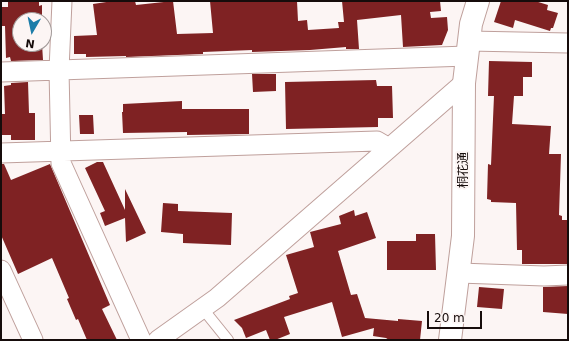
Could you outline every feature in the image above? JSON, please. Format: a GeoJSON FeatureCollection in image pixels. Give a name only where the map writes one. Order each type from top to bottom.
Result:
{"type":"FeatureCollection","features":[{"type":"Feature","properties":{"kind":"street"},"geometry":{"type":"LineString","coordinates":[[62,1],[59,70],[61,163],[141,340]]}},
{"type":"Feature","properties":{"kind":"street","name":"桐花通"},"geometry":{"type":"LineString","coordinates":[[450,340],[463,236],[464,83],[471,24],[478,1]]}},
{"type":"Feature","properties":{"kind":"street"},"geometry":{"type":"LineString","coordinates":[[1,72],[568,43]]}},
{"type":"Feature","properties":{"kind":"street"},"geometry":{"type":"LineString","coordinates":[[158,340],[203,309],[464,83]]}},
{"type":"Feature","properties":{"kind":"street"},"geometry":{"type":"LineString","coordinates":[[1,153],[377,141],[389,148]]}},
{"type":"Feature","properties":{"kind":"street"},"geometry":{"type":"LineString","coordinates":[[1,270],[33,340]]}},
{"type":"Feature","properties":{"kind":"street"},"geometry":{"type":"LineString","coordinates":[[459,273],[544,276],[568,275]]}},
{"type":"Feature","properties":{"kind":"lane"},"geometry":{"type":"LineString","coordinates":[[203,309],[228,340]]}},
{"type":"Feature","properties":{"kind":"building"},"geometry":{"type":"Polygon","coordinates":[[[8,1],[39,1],[39,6],[42,5],[42,12],[12,12],[12,52],[42,52],[43,60],[11,61],[10,57],[6,58],[5,26],[1,26],[1,7],[8,7],[8,1]]]}},
{"type":"Feature","properties":{"kind":"building"},"geometry":{"type":"Polygon","coordinates":[[[113,1],[135,1],[136,5],[173,1],[177,34],[213,33],[210,1],[297,1],[298,21],[307,20],[308,30],[339,28],[338,22],[344,22],[342,1],[440,1],[441,11],[430,12],[431,18],[447,17],[448,30],[442,45],[403,47],[401,15],[357,20],[359,49],[346,49],[346,47],[252,52],[252,50],[203,52],[203,54],[126,57],[86,57],[86,54],[74,54],[74,36],[97,35],[93,4],[113,1]]]}},
{"type":"Feature","properties":{"kind":"building"},"geometry":{"type":"Polygon","coordinates":[[[501,1],[535,1],[548,5],[547,10],[558,13],[553,28],[551,28],[550,31],[515,20],[513,28],[494,22],[501,1]]]}},
{"type":"Feature","properties":{"kind":"building"},"geometry":{"type":"Polygon","coordinates":[[[489,61],[532,62],[532,77],[523,77],[523,96],[514,96],[512,124],[551,126],[549,154],[561,154],[559,215],[562,216],[562,220],[568,220],[568,264],[522,264],[522,250],[517,250],[516,203],[491,202],[491,200],[487,199],[488,164],[491,165],[494,96],[488,96],[489,61]]]}},
{"type":"Feature","properties":{"kind":"building"},"geometry":{"type":"Polygon","coordinates":[[[252,74],[276,74],[276,91],[253,92],[252,74]]]}},
{"type":"Feature","properties":{"kind":"building"},"geometry":{"type":"Polygon","coordinates":[[[376,80],[377,86],[392,86],[393,118],[378,118],[378,127],[286,129],[285,82],[376,80]]]}},
{"type":"Feature","properties":{"kind":"building"},"geometry":{"type":"Polygon","coordinates":[[[28,82],[29,113],[35,113],[35,140],[11,140],[11,135],[1,135],[1,114],[5,114],[4,86],[11,85],[11,83],[28,82]]]}},
{"type":"Feature","properties":{"kind":"building"},"geometry":{"type":"Polygon","coordinates":[[[182,101],[182,109],[249,109],[249,134],[187,135],[187,132],[123,133],[123,104],[182,101]]]}},
{"type":"Feature","properties":{"kind":"building"},"geometry":{"type":"Polygon","coordinates":[[[79,115],[93,115],[94,134],[80,134],[79,115]]]}},
{"type":"Feature","properties":{"kind":"building"},"geometry":{"type":"Polygon","coordinates":[[[97,162],[103,162],[125,210],[125,189],[146,233],[126,242],[125,218],[105,226],[100,213],[105,211],[85,168],[97,162]]]}},
{"type":"Feature","properties":{"kind":"building"},"geometry":{"type":"Polygon","coordinates":[[[1,164],[4,164],[11,180],[50,164],[110,305],[102,309],[117,340],[87,340],[67,299],[69,298],[52,258],[18,274],[1,235],[1,164]]]}},
{"type":"Feature","properties":{"kind":"building"},"geometry":{"type":"Polygon","coordinates":[[[163,203],[178,204],[178,211],[232,213],[231,245],[183,243],[183,234],[161,232],[163,203]]]}},
{"type":"Feature","properties":{"kind":"building"},"geometry":{"type":"Polygon","coordinates":[[[354,210],[355,216],[367,212],[376,238],[338,251],[351,295],[357,294],[365,318],[398,321],[398,319],[422,321],[420,340],[389,340],[386,338],[373,336],[374,328],[342,337],[332,302],[284,317],[290,334],[275,340],[270,340],[266,330],[246,338],[242,328],[234,320],[290,299],[289,296],[298,293],[286,255],[314,247],[310,232],[341,224],[339,216],[354,210]]]}},
{"type":"Feature","properties":{"kind":"building"},"geometry":{"type":"Polygon","coordinates":[[[416,234],[435,234],[436,270],[387,270],[387,241],[416,241],[416,234]]]}},
{"type":"Feature","properties":{"kind":"building"},"geometry":{"type":"Polygon","coordinates":[[[568,286],[568,314],[543,312],[543,287],[568,286]]]}},
{"type":"Feature","properties":{"kind":"building"},"geometry":{"type":"Polygon","coordinates":[[[479,287],[504,289],[502,309],[477,307],[479,287]]]}}]}
